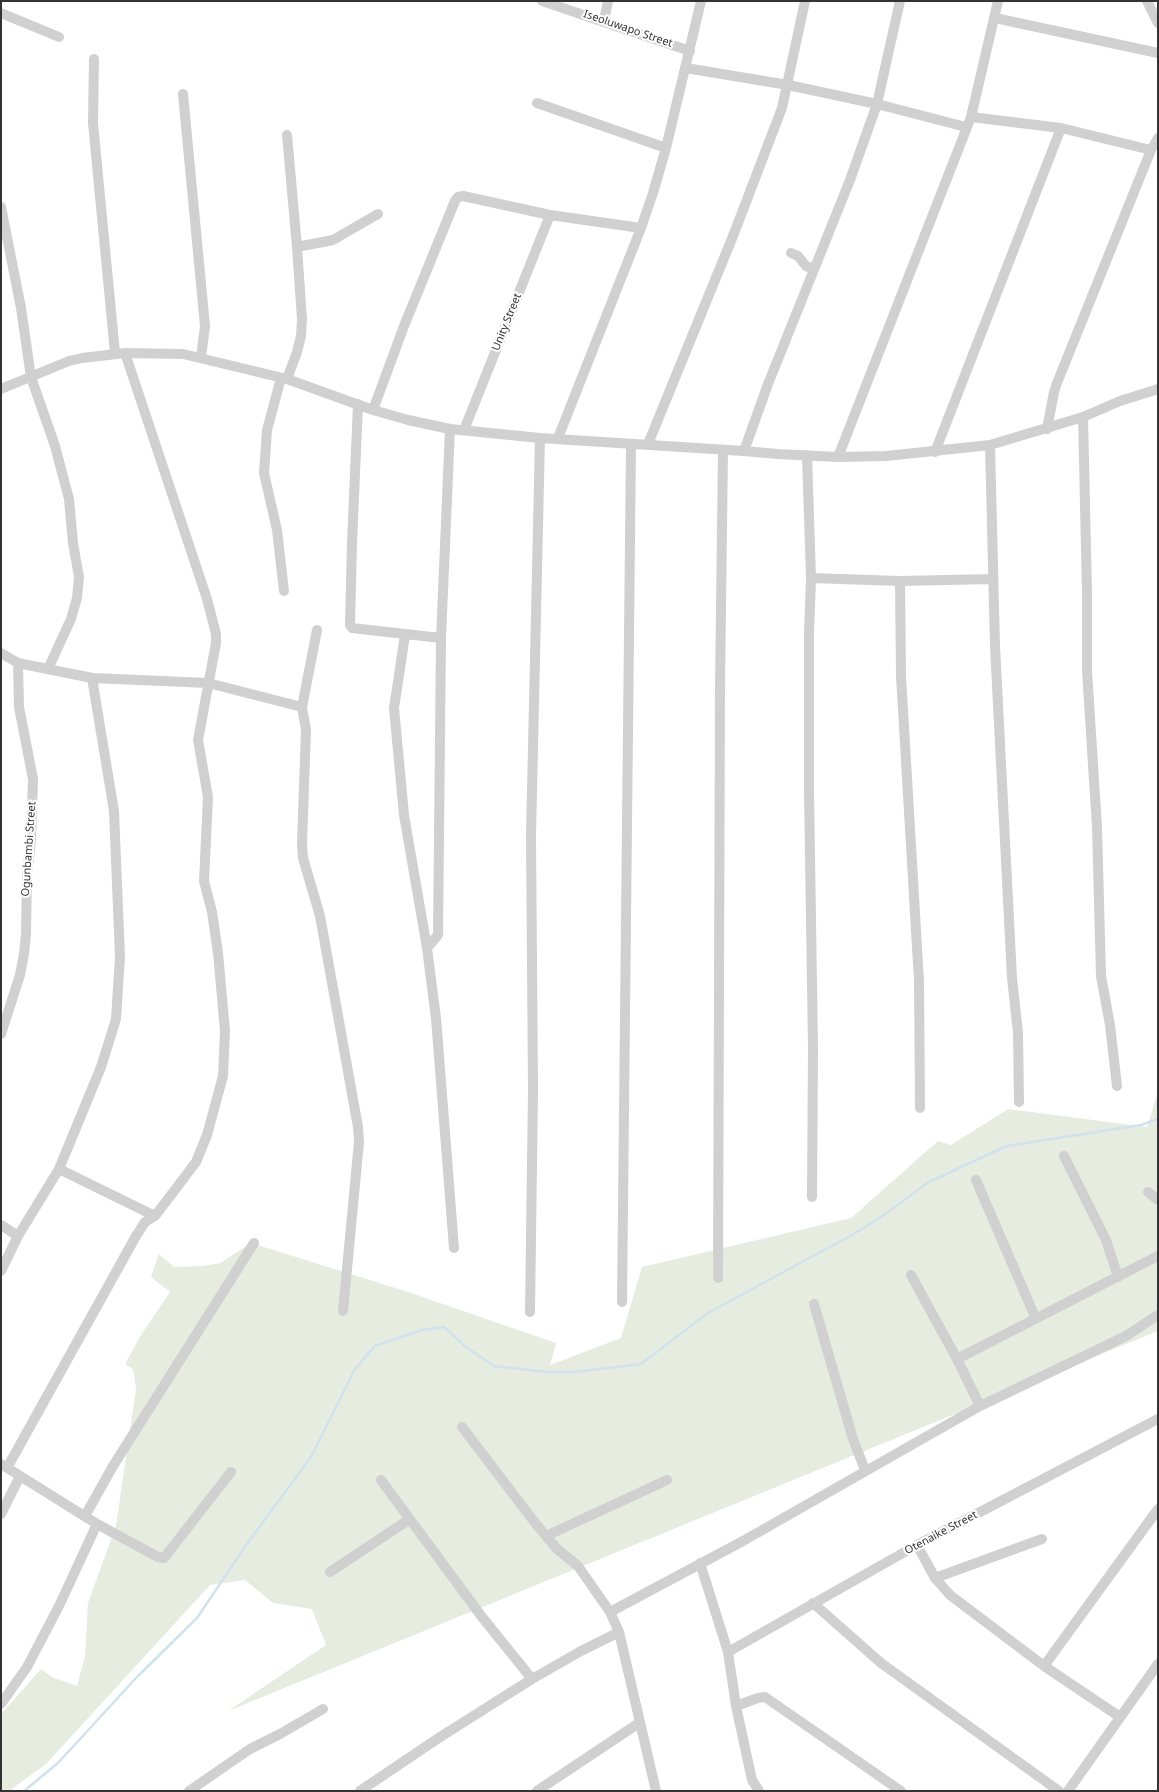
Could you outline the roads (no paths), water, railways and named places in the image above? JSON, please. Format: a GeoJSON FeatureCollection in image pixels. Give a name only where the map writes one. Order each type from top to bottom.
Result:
{"type":"FeatureCollection","features":[{"type":"Feature","properties":{"kind":"street","name":"Iseoluwapo Street"},"geometry":{"type":"LineString","coordinates":[[542,1],[690,50]]}},
{"type":"Feature","properties":{"kind":"street"},"geometry":{"type":"LineString","coordinates":[[604,21],[608,1]]}},
{"type":"Feature","properties":{"kind":"street"},"geometry":{"type":"LineString","coordinates":[[558,438],[641,228],[666,148],[701,1]]}},
{"type":"Feature","properties":{"kind":"street"},"geometry":{"type":"LineString","coordinates":[[648,444],[736,229],[782,108],[805,1]]}},
{"type":"Feature","properties":{"kind":"street"},"geometry":{"type":"LineString","coordinates":[[744,451],[768,384],[850,180],[877,104],[900,1]]}},
{"type":"Feature","properties":{"kind":"street"},"geometry":{"type":"LineString","coordinates":[[838,457],[971,117],[998,1]]}},
{"type":"Feature","properties":{"kind":"street"},"geometry":{"type":"LineString","coordinates":[[1147,1],[1158,23]]}},
{"type":"Feature","properties":{"kind":"street"},"geometry":{"type":"LineString","coordinates":[[1,13],[59,37]]}},
{"type":"Feature","properties":{"kind":"street"},"geometry":{"type":"LineString","coordinates":[[995,18],[1158,53]]}},
{"type":"Feature","properties":{"kind":"street"},"geometry":{"type":"LineString","coordinates":[[94,59],[93,123],[120,353],[215,627],[216,643],[198,740],[208,797],[204,881],[212,912],[218,953],[225,1031],[223,1076],[207,1135],[196,1162],[155,1216],[145,1222],[136,1236],[4,1466],[98,1524],[158,1557],[164,1558],[231,1472]]}},
{"type":"Feature","properties":{"kind":"street"},"geometry":{"type":"LineString","coordinates":[[686,68],[788,85],[877,104],[966,127]]}},
{"type":"Feature","properties":{"kind":"street"},"geometry":{"type":"LineString","coordinates":[[183,94],[204,322],[201,358]]}},
{"type":"Feature","properties":{"kind":"street"},"geometry":{"type":"LineString","coordinates":[[537,103],[666,148]]}},
{"type":"Feature","properties":{"kind":"street"},"geometry":{"type":"LineString","coordinates":[[971,117],[1061,128],[1156,143],[1055,387],[1047,429]]}},
{"type":"Feature","properties":{"kind":"street"},"geometry":{"type":"LineString","coordinates":[[935,452],[1061,128]]}},
{"type":"Feature","properties":{"kind":"street"},"geometry":{"type":"LineString","coordinates":[[284,591],[276,530],[264,473],[267,430],[284,378],[297,352],[301,336],[302,305],[287,135]]}},
{"type":"Feature","properties":{"kind":"street"},"geometry":{"type":"LineString","coordinates":[[373,410],[404,326],[455,201],[458,197],[463,196],[550,215],[641,228]]}},
{"type":"Feature","properties":{"kind":"street"},"geometry":{"type":"LineString","coordinates":[[1,208],[21,308],[31,377],[55,446],[69,499],[73,542],[79,577],[77,598],[72,619],[48,669]]}},
{"type":"Feature","properties":{"kind":"street"},"geometry":{"type":"LineString","coordinates":[[297,247],[333,240],[378,214]]}},
{"type":"Feature","properties":{"kind":"street","name":"Unity Street"},"geometry":{"type":"LineString","coordinates":[[464,430],[550,215]]}},
{"type":"Feature","properties":{"kind":"street"},"geometry":{"type":"LineString","coordinates":[[791,253],[798,256],[806,266],[814,269]]}},
{"type":"Feature","properties":{"kind":"street"},"geometry":{"type":"LineString","coordinates":[[1,389],[70,361],[120,353],[173,353],[201,358],[284,378],[373,410],[408,420],[450,429],[540,438],[838,457],[886,456],[990,445],[1047,429],[1083,417],[1120,401],[1158,389]]}},
{"type":"Feature","properties":{"kind":"street"},"geometry":{"type":"LineString","coordinates":[[358,404],[350,625],[352,628],[441,638]]}},
{"type":"Feature","properties":{"kind":"street"},"geometry":{"type":"LineString","coordinates":[[1083,417],[1087,592],[1087,671],[1098,827],[1101,976],[1110,1026],[1117,1086]]}},
{"type":"Feature","properties":{"kind":"street"},"geometry":{"type":"LineString","coordinates":[[427,948],[438,935],[441,638],[450,429]]}},
{"type":"Feature","properties":{"kind":"street"},"geometry":{"type":"LineString","coordinates":[[530,1312],[533,1090],[530,835],[540,438]]}},
{"type":"Feature","properties":{"kind":"street"},"geometry":{"type":"LineString","coordinates":[[622,1302],[631,444]]}},
{"type":"Feature","properties":{"kind":"street"},"geometry":{"type":"LineString","coordinates":[[990,445],[994,646],[1012,978],[1018,1033],[1019,1102]]}},
{"type":"Feature","properties":{"kind":"street"},"geometry":{"type":"LineString","coordinates":[[718,1278],[720,687],[723,450]]}},
{"type":"Feature","properties":{"kind":"street"},"geometry":{"type":"LineString","coordinates":[[808,455],[811,578],[809,633],[809,791],[814,1048],[812,1197]]}},
{"type":"Feature","properties":{"kind":"street"},"geometry":{"type":"LineString","coordinates":[[811,578],[900,581],[993,579]]}},
{"type":"Feature","properties":{"kind":"street"},"geometry":{"type":"LineString","coordinates":[[900,581],[901,676],[919,981],[920,1108]]}},
{"type":"Feature","properties":{"kind":"street"},"geometry":{"type":"LineString","coordinates":[[317,630],[302,707],[306,730],[302,826],[303,858],[320,916],[358,1127],[359,1142],[343,1312]]}},
{"type":"Feature","properties":{"kind":"street"},"geometry":{"type":"LineString","coordinates":[[405,635],[394,708],[404,816],[427,948],[436,1018],[454,1248]]}},
{"type":"Feature","properties":{"kind":"street"},"geometry":{"type":"LineString","coordinates":[[1,653],[18,662],[92,678],[208,683],[302,707]]}},
{"type":"Feature","properties":{"kind":"street","name":"Ogunbambi Street"},"geometry":{"type":"LineString","coordinates":[[1,1034],[23,961],[26,934],[27,874],[31,841],[33,779],[19,707],[18,662]]}},
{"type":"Feature","properties":{"kind":"street"},"geometry":{"type":"LineString","coordinates":[[1,1272],[18,1236],[59,1169],[101,1066],[116,1019],[120,957],[114,811],[92,678]]}},
{"type":"Feature","properties":{"kind":"street"},"geometry":{"type":"LineString","coordinates":[[1064,1156],[1106,1240],[1118,1277]]}},
{"type":"Feature","properties":{"kind":"street"},"geometry":{"type":"LineString","coordinates":[[59,1169],[155,1216]]}},
{"type":"Feature","properties":{"kind":"street"},"geometry":{"type":"LineString","coordinates":[[976,1180],[1036,1319]]}},
{"type":"Feature","properties":{"kind":"street"},"geometry":{"type":"LineString","coordinates":[[1148,1192],[1158,1200]]}},
{"type":"Feature","properties":{"kind":"street"},"geometry":{"type":"LineString","coordinates":[[1,1225],[18,1236]]}},
{"type":"Feature","properties":{"kind":"street"},"geometry":{"type":"LineString","coordinates":[[85,1516],[113,1466],[254,1243]]}},
{"type":"Feature","properties":{"kind":"street"},"geometry":{"type":"LineString","coordinates":[[957,1359],[1158,1256]]}},
{"type":"Feature","properties":{"kind":"street"},"geometry":{"type":"LineString","coordinates":[[911,1275],[957,1359],[980,1406]]}},
{"type":"Feature","properties":{"kind":"street"},"geometry":{"type":"LineString","coordinates":[[814,1304],[853,1439],[865,1470]]}},
{"type":"Feature","properties":{"kind":"street"},"geometry":{"type":"LineString","coordinates":[[610,1612],[743,1541],[865,1470],[980,1406],[1126,1336],[1158,1315]]}},
{"type":"Feature","properties":{"kind":"street","name":"Otenaike Street"},"geometry":{"type":"LineString","coordinates":[[728,1652],[917,1545],[1158,1420]]}},
{"type":"Feature","properties":{"kind":"street"},"geometry":{"type":"LineString","coordinates":[[462,1427],[556,1549],[578,1566],[610,1612],[619,1632],[656,1791]]}},
{"type":"Feature","properties":{"kind":"street"},"geometry":{"type":"LineString","coordinates":[[1,1514],[20,1476]]}},
{"type":"Feature","properties":{"kind":"street"},"geometry":{"type":"LineString","coordinates":[[381,1480],[482,1617],[532,1679]]}},
{"type":"Feature","properties":{"kind":"street"},"geometry":{"type":"LineString","coordinates":[[546,1536],[667,1480]]}},
{"type":"Feature","properties":{"kind":"street"},"geometry":{"type":"LineString","coordinates":[[1044,1666],[1158,1509]]}},
{"type":"Feature","properties":{"kind":"street"},"geometry":{"type":"LineString","coordinates":[[330,1572],[410,1519]]}},
{"type":"Feature","properties":{"kind":"street"},"geometry":{"type":"LineString","coordinates":[[1,1704],[27,1667],[59,1606],[98,1524]]}},
{"type":"Feature","properties":{"kind":"street"},"geometry":{"type":"LineString","coordinates":[[936,1578],[1042,1539]]}},
{"type":"Feature","properties":{"kind":"street"},"geometry":{"type":"LineString","coordinates":[[917,1545],[936,1578],[950,1595],[1044,1666],[1120,1717]]}},
{"type":"Feature","properties":{"kind":"street"},"geometry":{"type":"LineString","coordinates":[[700,1563],[728,1652],[736,1706],[752,1780],[759,1791]]}},
{"type":"Feature","properties":{"kind":"street"},"geometry":{"type":"LineString","coordinates":[[814,1603],[881,1663],[1059,1791]]}},
{"type":"Feature","properties":{"kind":"street"},"geometry":{"type":"LineString","coordinates":[[360,1791],[532,1679],[581,1651],[619,1632]]}},
{"type":"Feature","properties":{"kind":"street"},"geometry":{"type":"LineString","coordinates":[[1068,1791],[1158,1664]]}},
{"type":"Feature","properties":{"kind":"street"},"geometry":{"type":"LineString","coordinates":[[736,1706],[765,1697],[901,1791]]}},
{"type":"Feature","properties":{"kind":"street"},"geometry":{"type":"LineString","coordinates":[[189,1791],[250,1750],[323,1709]]}},
{"type":"Feature","properties":{"kind":"street"},"geometry":{"type":"LineString","coordinates":[[537,1791],[639,1723]]}},
{"type":"Feature","properties":{"kind":"waterway"},"geometry":{"type":"LineString","coordinates":[[24,1791],[58,1763],[136,1678],[197,1618],[249,1541],[311,1457],[355,1369],[375,1346],[422,1330],[444,1327],[467,1348],[494,1366],[547,1372],[575,1372],[641,1364],[708,1313],[852,1235],[878,1219],[929,1182],[1007,1146],[1141,1125],[1158,1119]]}}]}
